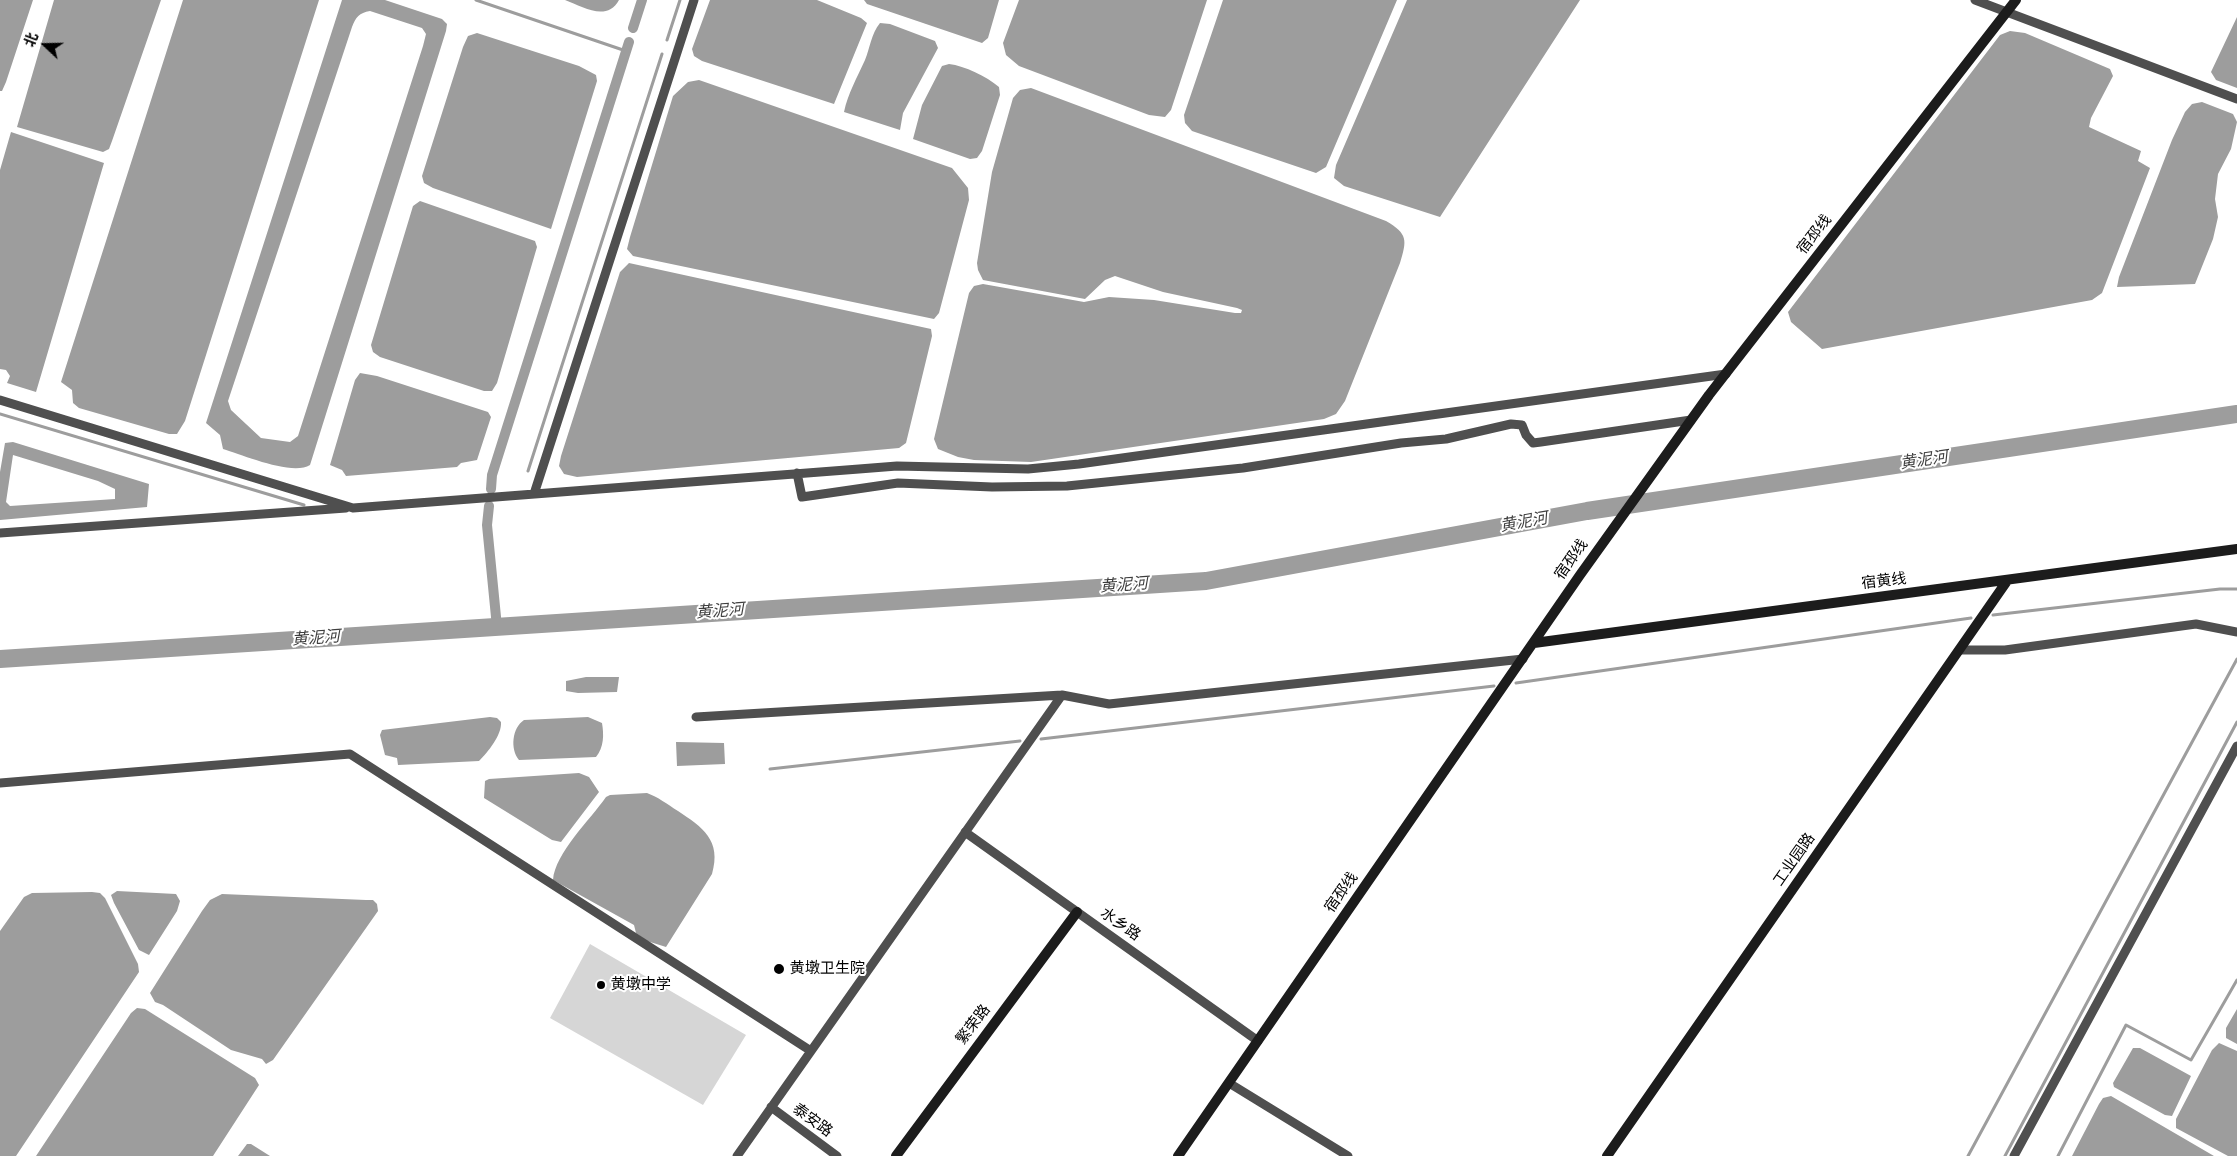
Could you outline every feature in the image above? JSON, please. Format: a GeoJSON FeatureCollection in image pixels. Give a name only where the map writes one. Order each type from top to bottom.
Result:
{"type":"FeatureCollection","features":[{"type":"Feature","properties":{"kind":"street"},"geometry":{"type":"LineString","coordinates":[[534,494],[694,0]]}},
{"type":"Feature","properties":{"kind":"street"},"geometry":{"type":"LineString","coordinates":[[1975,0],[2237,99]]}},
{"type":"Feature","properties":{"kind":"street","name":"宿邳线"},"geometry":{"type":"LineString","coordinates":[[1178,1156],[1606,539],[1691,420],[2016,0]]}},
{"type":"Feature","properties":{"kind":"street"},"geometry":{"type":"LineString","coordinates":[[0,533],[897,466],[1028,469],[1079,464],[1726,374]]}},
{"type":"Feature","properties":{"kind":"street"},"geometry":{"type":"LineString","coordinates":[[0,400],[353,508]]}},
{"type":"Feature","properties":{"kind":"street"},"geometry":{"type":"LineString","coordinates":[[797,474],[802,497],[898,483],[992,488],[1067,486],[1243,468],[1401,443],[1446,439],[1511,424],[1522,425],[1526,435],[1533,443],[1691,420]]}},
{"type":"Feature","properties":{"kind":"street"},"geometry":{"type":"LineString","coordinates":[[897,466],[898,483]]}},
{"type":"Feature","properties":{"kind":"street","name":"宿黄线"},"geometry":{"type":"LineString","coordinates":[[1534,643],[2237,549]]}},
{"type":"Feature","properties":{"kind":"street","name":"工业园路"},"geometry":{"type":"LineString","coordinates":[[1607,1156],[2007,581]]}},
{"type":"Feature","properties":{"kind":"street"},"geometry":{"type":"LineString","coordinates":[[1959,650],[2005,650],[2196,624],[2237,632]]}},
{"type":"Feature","properties":{"kind":"street"},"geometry":{"type":"LineString","coordinates":[[696,717],[1062,695],[1109,704],[1523,659]]}},
{"type":"Feature","properties":{"kind":"street"},"geometry":{"type":"LineString","coordinates":[[737,1156],[1062,695]]}},
{"type":"Feature","properties":{"kind":"street"},"geometry":{"type":"LineString","coordinates":[[2014,1156],[2237,746]]}},
{"type":"Feature","properties":{"kind":"street"},"geometry":{"type":"LineString","coordinates":[[0,783],[350,754],[811,1050]]}},
{"type":"Feature","properties":{"kind":"street","name":"水乡路"},"geometry":{"type":"LineString","coordinates":[[965,832],[1258,1041]]}},
{"type":"Feature","properties":{"kind":"street","name":"繁荣路"},"geometry":{"type":"LineString","coordinates":[[896,1156],[1077,912]]}},
{"type":"Feature","properties":{"kind":"street"},"geometry":{"type":"LineString","coordinates":[[1229,1083],[1348,1156]]}},
{"type":"Feature","properties":{"kind":"street","name":"泰安路"},"geometry":{"type":"LineString","coordinates":[[771,1108],[837,1156]]}},
{"type":"Feature","properties":{"kind":"shaded area"},"geometry":{"type":"Polygon","coordinates":[[[0,0],[33,0],[2,91],[0,91],[0,0]]]}},
{"type":"Feature","properties":{"kind":"shaded area"},"geometry":{"type":"Polygon","coordinates":[[[54,0],[161,0],[109,149],[103,152],[17,127],[54,0]]]}},
{"type":"Feature","properties":{"kind":"shaded area"},"geometry":{"type":"Polygon","coordinates":[[[183,0],[319,0],[185,421],[177,434],[169,434],[79,408],[73,403],[72,390],[61,382],[183,0]]]}},
{"type":"Feature","properties":{"kind":"shaded area"},"geometry":{"type":"Polygon","coordinates":[[[342,0],[385,0],[442,19],[447,24],[446,31],[310,465],[302,468],[280,466],[223,449],[220,435],[206,423],[342,0]],[[370,11],[358,16],[352,27],[228,401],[231,410],[261,438],[290,442],[298,436],[423,46],[426,34],[422,28],[370,11]]]}},
{"type":"Feature","properties":{"kind":"shaded area"},"geometry":{"type":"Polygon","coordinates":[[[565,0],[619,0],[614,7],[601,12],[587,9],[565,0]]]}},
{"type":"Feature","properties":{"kind":"shaded area"},"geometry":{"type":"Polygon","coordinates":[[[710,0],[817,0],[861,18],[867,23],[834,104],[702,61],[694,56],[692,49],[710,0]]]}},
{"type":"Feature","properties":{"kind":"shaded area"},"geometry":{"type":"Polygon","coordinates":[[[864,0],[999,0],[988,38],[982,43],[867,4],[864,0]]]}},
{"type":"Feature","properties":{"kind":"shaded area"},"geometry":{"type":"Polygon","coordinates":[[[1019,0],[1207,0],[1171,110],[1165,117],[1149,115],[1019,66],[1006,55],[1003,43],[1019,0]]]}},
{"type":"Feature","properties":{"kind":"shaded area"},"geometry":{"type":"Polygon","coordinates":[[[1223,0],[1397,0],[1326,167],[1316,173],[1192,131],[1185,123],[1184,115],[1223,0]]]}},
{"type":"Feature","properties":{"kind":"shaded area"},"geometry":{"type":"Polygon","coordinates":[[[1407,0],[1580,0],[1440,217],[1344,186],[1334,178],[1336,165],[1407,0]]]}},
{"type":"Feature","properties":{"kind":"shaded area"},"geometry":{"type":"Polygon","coordinates":[[[2237,17],[2237,88],[2216,80],[2211,72],[2237,17]]]}},
{"type":"Feature","properties":{"kind":"shaded area"},"geometry":{"type":"Polygon","coordinates":[[[880,23],[890,24],[935,41],[938,48],[903,113],[900,130],[844,112],[850,92],[880,23]]]}},
{"type":"Feature","properties":{"kind":"shaded area"},"geometry":{"type":"Polygon","coordinates":[[[2010,31],[2025,33],[2110,69],[2113,76],[2091,118],[2089,127],[2141,151],[2138,161],[2150,168],[2102,293],[2092,300],[1822,349],[1791,322],[1788,312],[2000,35],[2010,31]]]}},
{"type":"Feature","properties":{"kind":"shaded area"},"geometry":{"type":"Polygon","coordinates":[[[477,33],[579,66],[596,75],[597,81],[551,229],[433,188],[424,183],[422,176],[463,47],[468,36],[477,33]]]}},
{"type":"Feature","properties":{"kind":"shaded area"},"geometry":{"type":"Polygon","coordinates":[[[949,64],[975,72],[999,87],[1000,95],[982,151],[977,158],[970,159],[913,139],[922,105],[942,66],[949,64]]]}},
{"type":"Feature","properties":{"kind":"shaded area"},"geometry":{"type":"Polygon","coordinates":[[[699,80],[952,168],[968,188],[969,200],[939,313],[934,319],[633,256],[627,249],[630,237],[673,96],[688,82],[699,80]]]}},
{"type":"Feature","properties":{"kind":"shaded area"},"geometry":{"type":"Polygon","coordinates":[[[1031,88],[1386,221],[1402,234],[1404,249],[1400,263],[1345,401],[1336,414],[1324,419],[1031,462],[974,460],[958,457],[938,449],[934,439],[969,293],[974,286],[983,284],[1084,302],[1109,297],[1154,300],[1235,313],[1241,313],[1242,310],[1163,292],[1115,276],[1105,280],[1085,299],[983,280],[977,263],[992,172],[1013,98],[1020,90],[1031,88]]]}},
{"type":"Feature","properties":{"kind":"shaded area"},"geometry":{"type":"Polygon","coordinates":[[[2202,102],[2233,114],[2237,122],[2231,149],[2218,174],[2215,199],[2218,217],[2213,239],[2195,284],[2117,287],[2119,277],[2172,140],[2185,112],[2192,104],[2202,102]]]}},
{"type":"Feature","properties":{"kind":"shaded area"},"geometry":{"type":"Polygon","coordinates":[[[11,132],[104,163],[36,392],[7,383],[10,376],[6,370],[0,369],[0,170],[11,132]]]}},
{"type":"Feature","properties":{"kind":"shaded area"},"geometry":{"type":"Polygon","coordinates":[[[420,201],[535,241],[537,247],[497,383],[492,391],[484,391],[380,357],[373,352],[371,345],[413,206],[420,201]]]}},
{"type":"Feature","properties":{"kind":"shaded area"},"geometry":{"type":"Polygon","coordinates":[[[629,263],[931,329],[932,336],[906,443],[899,448],[577,477],[564,474],[559,466],[561,456],[620,272],[629,263]]]}},
{"type":"Feature","properties":{"kind":"shaded area"},"geometry":{"type":"Polygon","coordinates":[[[360,373],[377,376],[488,412],[491,417],[477,460],[461,463],[457,467],[346,476],[342,470],[330,465],[355,380],[360,373]]]}},
{"type":"Feature","properties":{"kind":"shaded area"},"geometry":{"type":"Polygon","coordinates":[[[13,442],[149,484],[147,507],[0,520],[0,472],[5,443],[13,442]],[[13,455],[6,502],[10,506],[115,499],[115,489],[98,481],[13,455]]]}},
{"type":"Feature","properties":{"kind":"shaded area"},"geometry":{"type":"Polygon","coordinates":[[[586,677],[619,677],[617,692],[578,693],[566,691],[566,681],[586,677]]]}},
{"type":"Feature","properties":{"kind":"shaded area"},"geometry":{"type":"Polygon","coordinates":[[[490,717],[497,718],[501,722],[501,727],[494,743],[479,761],[398,765],[397,758],[385,755],[380,735],[382,730],[490,717]]]}},
{"type":"Feature","properties":{"kind":"shaded area"},"geometry":{"type":"Polygon","coordinates":[[[588,717],[602,723],[603,741],[596,757],[519,760],[516,755],[513,745],[515,733],[524,720],[588,717]]]}},
{"type":"Feature","properties":{"kind":"shaded area"},"geometry":{"type":"Polygon","coordinates":[[[676,742],[724,743],[725,764],[677,766],[676,742]]]}},
{"type":"Feature","properties":{"kind":"shaded area"},"geometry":{"type":"Polygon","coordinates":[[[579,773],[589,777],[599,792],[561,842],[552,840],[484,798],[485,781],[489,779],[579,773]]]}},
{"type":"Feature","properties":{"kind":"shaded area"},"geometry":{"type":"Polygon","coordinates":[[[647,793],[666,803],[702,829],[712,843],[714,852],[712,874],[666,947],[647,941],[636,933],[634,925],[553,880],[555,870],[566,848],[606,797],[610,795],[647,793]]]}},
{"type":"Feature","properties":{"kind":"shaded area"},"geometry":{"type":"Polygon","coordinates":[[[117,891],[176,894],[180,901],[177,911],[149,955],[139,950],[114,903],[111,895],[117,891]]]}},
{"type":"Feature","properties":{"kind":"shaded area"},"geometry":{"type":"Polygon","coordinates":[[[32,893],[100,893],[105,898],[138,964],[139,972],[16,1156],[0,1156],[0,931],[24,897],[32,893]]]}},
{"type":"Feature","properties":{"kind":"shaded area"},"geometry":{"type":"Polygon","coordinates":[[[222,894],[373,900],[377,904],[378,911],[273,1060],[266,1064],[262,1059],[231,1050],[163,1005],[155,1002],[150,993],[210,900],[222,894]]]}},
{"type":"Feature","properties":{"kind":"shaded area"},"geometry":{"type":"Polygon","coordinates":[[[590,944],[746,1035],[703,1105],[550,1018],[590,944]]]}},
{"type":"Feature","properties":{"kind":"shaded area"},"geometry":{"type":"Polygon","coordinates":[[[137,1008],[145,1009],[255,1078],[259,1085],[213,1156],[36,1156],[131,1013],[137,1008]]]}},
{"type":"Feature","properties":{"kind":"shaded area"},"geometry":{"type":"Polygon","coordinates":[[[2237,1009],[2237,1044],[2226,1038],[2226,1028],[2237,1009]]]}},
{"type":"Feature","properties":{"kind":"shaded area"},"geometry":{"type":"Polygon","coordinates":[[[2219,1043],[2237,1051],[2237,1156],[2228,1156],[2176,1128],[2176,1119],[2212,1050],[2219,1043]]]}},
{"type":"Feature","properties":{"kind":"shaded area"},"geometry":{"type":"Polygon","coordinates":[[[2133,1048],[2140,1048],[2191,1076],[2172,1116],[2165,1115],[2114,1087],[2113,1083],[2133,1048]]]}},
{"type":"Feature","properties":{"kind":"shaded area"},"geometry":{"type":"Polygon","coordinates":[[[2111,1096],[2214,1156],[2072,1156],[2099,1104],[2103,1098],[2111,1096]]]}},
{"type":"Feature","properties":{"kind":"shaded area"},"geometry":{"type":"Polygon","coordinates":[[[247,1144],[251,1144],[270,1156],[238,1156],[247,1144]]]}},
{"type":"Feature","properties":{"kind":"waterway"},"geometry":{"type":"LineString","coordinates":[[476,0],[626,51]]}},
{"type":"Feature","properties":{"kind":"waterway"},"geometry":{"type":"LineString","coordinates":[[633,28],[642,0]]}},
{"type":"Feature","properties":{"kind":"waterway"},"geometry":{"type":"LineString","coordinates":[[667,40],[680,0]]}},
{"type":"Feature","properties":{"kind":"waterway"},"geometry":{"type":"LineString","coordinates":[[491,489],[492,475],[629,42]]}},
{"type":"Feature","properties":{"kind":"waterway"},"geometry":{"type":"LineString","coordinates":[[528,471],[662,54]]}},
{"type":"Feature","properties":{"kind":"waterway"},"geometry":{"type":"LineString","coordinates":[[0,414],[304,505]]}},
{"type":"Feature","properties":{"kind":"waterway","name":"黄泥河"},"geometry":{"type":"LineString","coordinates":[[0,659],[1206,581],[1587,511],[2237,414]]}},
{"type":"Feature","properties":{"kind":"waterway"},"geometry":{"type":"LineString","coordinates":[[489,506],[487,525],[497,627]]}},
{"type":"Feature","properties":{"kind":"waterway"},"geometry":{"type":"LineString","coordinates":[[1993,615],[2220,589],[2237,589]]}},
{"type":"Feature","properties":{"kind":"waterway"},"geometry":{"type":"LineString","coordinates":[[1516,683],[1971,618]]}},
{"type":"Feature","properties":{"kind":"waterway"},"geometry":{"type":"LineString","coordinates":[[1968,1156],[2237,659]]}},
{"type":"Feature","properties":{"kind":"waterway"},"geometry":{"type":"LineString","coordinates":[[1041,739],[1494,686]]}},
{"type":"Feature","properties":{"kind":"waterway"},"geometry":{"type":"LineString","coordinates":[[2005,1156],[2237,722]]}},
{"type":"Feature","properties":{"kind":"waterway"},"geometry":{"type":"LineString","coordinates":[[770,769],[1020,741]]}},
{"type":"Feature","properties":{"kind":"waterway"},"geometry":{"type":"LineString","coordinates":[[2058,1156],[2126,1025],[2191,1060],[2237,980]]}},
{"type":"Feature","properties":{"kind":"place","name":"黄墩卫生院"},"geometry":{"type":"Point","coordinates":[779,969]}},
{"type":"Feature","properties":{"kind":"place","name":"黄墩中学"},"geometry":{"type":"Point","coordinates":[601,985]}}]}
